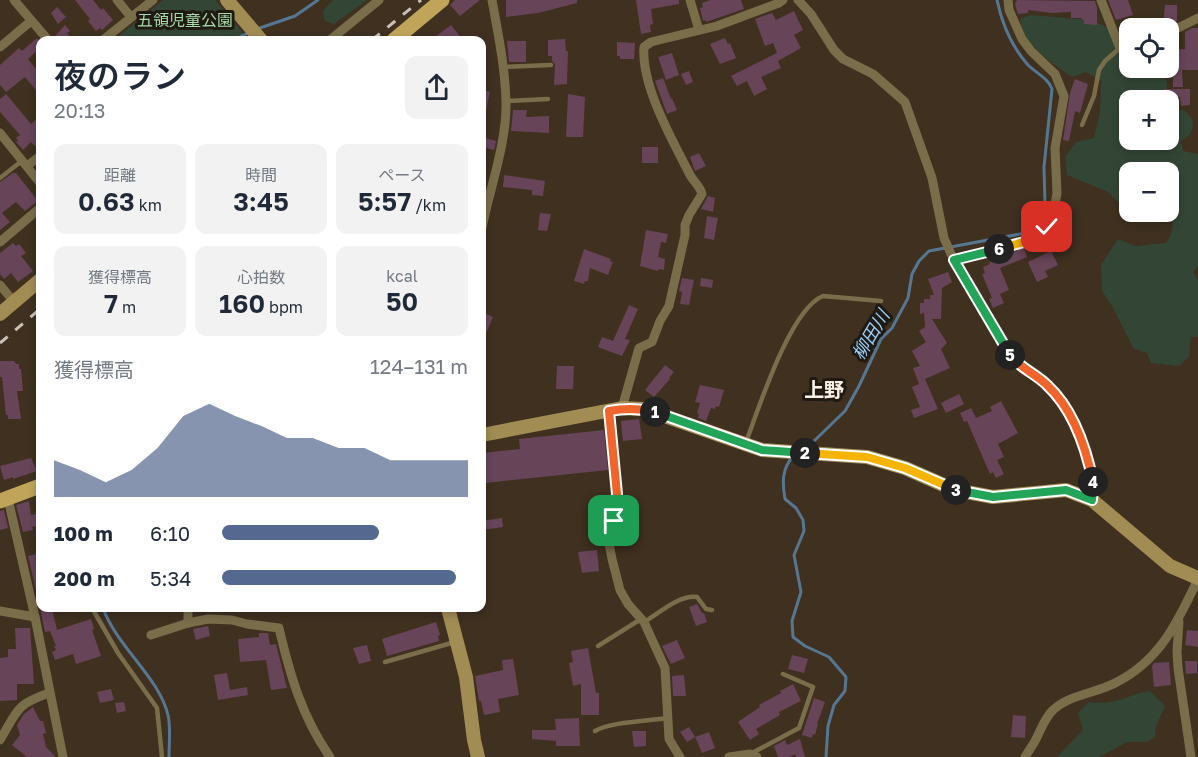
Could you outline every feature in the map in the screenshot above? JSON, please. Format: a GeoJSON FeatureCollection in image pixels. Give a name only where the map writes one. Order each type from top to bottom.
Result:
{"type":"FeatureCollection","features":[{"type":"Feature","properties":{"kind":"main road"},"geometry":{"type":"LineString","coordinates":[[399,36],[442,0]]}},
{"type":"Feature","properties":{"kind":"main road"},"geometry":{"type":"LineString","coordinates":[[4,500],[36,488]]}},
{"type":"Feature","properties":{"kind":"street"},"geometry":{"type":"LineString","coordinates":[[14,0],[44,36]]}},
{"type":"Feature","properties":{"kind":"street"},"geometry":{"type":"LineString","coordinates":[[117,0],[131,17]]}},
{"type":"Feature","properties":{"kind":"street"},"geometry":{"type":"LineString","coordinates":[[109,36],[153,0]]}},
{"type":"Feature","properties":{"kind":"street"},"geometry":{"type":"LineString","coordinates":[[227,0],[258,36]]}},
{"type":"Feature","properties":{"kind":"street"},"geometry":{"type":"LineString","coordinates":[[335,36],[379,0]]}},
{"type":"Feature","properties":{"kind":"street"},"geometry":{"type":"LineString","coordinates":[[486,210],[501,143],[506,101],[492,0]]}},
{"type":"Feature","properties":{"kind":"street"},"geometry":{"type":"LineString","coordinates":[[690,0],[699,30]]}},
{"type":"Feature","properties":{"kind":"street"},"geometry":{"type":"LineString","coordinates":[[680,757],[669,739],[665,668],[643,620],[628,604],[620,590],[608,538],[617,508],[616,409],[639,348],[652,342],[669,306],[685,225],[702,194],[672,139],[647,81],[643,62],[644,47],[651,42],[717,26],[783,0]]}},
{"type":"Feature","properties":{"kind":"street"},"geometry":{"type":"LineString","coordinates":[[798,0],[811,14],[834,50],[843,59],[873,74],[905,102],[932,178],[945,238],[954,260],[1012,358],[1046,384],[1065,404],[1088,456],[1094,486],[1092,500]]}},
{"type":"Feature","properties":{"kind":"street"},"geometry":{"type":"LineString","coordinates":[[954,260],[1034,239],[1047,227],[1054,210],[1057,193],[1055,148],[1064,96],[1055,74],[1022,39],[1009,10],[1008,0]]}},
{"type":"Feature","properties":{"kind":"street"},"geometry":{"type":"LineString","coordinates":[[1101,0],[1119,35]]}},
{"type":"Feature","properties":{"kind":"street"},"geometry":{"type":"LineString","coordinates":[[1179,28],[1198,18]]}},
{"type":"Feature","properties":{"kind":"street"},"geometry":{"type":"LineString","coordinates":[[0,47],[31,21]]}},
{"type":"Feature","properties":{"kind":"street"},"geometry":{"type":"LineString","coordinates":[[0,133],[36,178]]}},
{"type":"Feature","properties":{"kind":"street"},"geometry":{"type":"LineString","coordinates":[[25,163],[36,158]]}},
{"type":"Feature","properties":{"kind":"street"},"geometry":{"type":"LineString","coordinates":[[0,242],[36,211]]}},
{"type":"Feature","properties":{"kind":"street"},"geometry":{"type":"LineString","coordinates":[[0,314],[36,283]]}},
{"type":"Feature","properties":{"kind":"street"},"geometry":{"type":"LineString","coordinates":[[0,285],[14,302]]}},
{"type":"Feature","properties":{"kind":"street"},"geometry":{"type":"LineString","coordinates":[[486,434],[616,409],[644,409],[762,450],[867,457],[905,468],[955,490],[993,497],[1066,490],[1092,500],[1170,566],[1198,578],[1179,621],[1160,648],[1142,665],[1116,683],[1054,709],[1044,722],[1025,757]]}},
{"type":"Feature","properties":{"kind":"street"},"geometry":{"type":"LineString","coordinates":[[4,500],[35,617],[63,757]]}},
{"type":"Feature","properties":{"kind":"street"},"geometry":{"type":"LineString","coordinates":[[0,611],[35,617]]}},
{"type":"Feature","properties":{"kind":"street"},"geometry":{"type":"LineString","coordinates":[[188,612],[188,623]]}},
{"type":"Feature","properties":{"kind":"street"},"geometry":{"type":"LineString","coordinates":[[449,612],[466,677],[478,757]]}},
{"type":"Feature","properties":{"kind":"street"},"geometry":{"type":"LineString","coordinates":[[151,635],[208,619],[279,627],[304,713],[330,757]]}},
{"type":"Feature","properties":{"kind":"street"},"geometry":{"type":"LineString","coordinates":[[1179,621],[1178,668],[1191,757]]}},
{"type":"Feature","properties":{"kind":"street"},"geometry":{"type":"LineString","coordinates":[[0,740],[16,711],[27,701],[49,693]]}},
{"type":"Feature","properties":{"kind":"street"},"geometry":{"type":"LineString","coordinates":[[729,757],[753,756]]}},
{"type":"Feature","properties":{"kind":"lane"},"geometry":{"type":"LineString","coordinates":[[1082,125],[1094,96],[1099,70],[1119,52]]}},
{"type":"Feature","properties":{"kind":"lane"},"geometry":{"type":"LineString","coordinates":[[502,67],[550,65]]}},
{"type":"Feature","properties":{"kind":"lane"},"geometry":{"type":"LineString","coordinates":[[506,101],[548,99]]}},
{"type":"Feature","properties":{"kind":"lane"},"geometry":{"type":"LineString","coordinates":[[0,178],[25,163]]}},
{"type":"Feature","properties":{"kind":"lane"},"geometry":{"type":"LineString","coordinates":[[745,444],[785,342],[805,310],[817,298],[823,296],[881,301]]}},
{"type":"Feature","properties":{"kind":"lane"},"geometry":{"type":"LineString","coordinates":[[598,646],[683,598],[697,597],[706,609],[712,610]]}},
{"type":"Feature","properties":{"kind":"lane"},"geometry":{"type":"LineString","coordinates":[[94,612],[118,653],[157,708],[162,757]]}},
{"type":"Feature","properties":{"kind":"lane"},"geometry":{"type":"LineString","coordinates":[[386,662],[457,641]]}},
{"type":"Feature","properties":{"kind":"lane"},"geometry":{"type":"LineString","coordinates":[[753,756],[799,729],[813,687],[783,674]]}},
{"type":"Feature","properties":{"kind":"lane"},"geometry":{"type":"LineString","coordinates":[[595,731],[602,727],[667,718]]}},
{"type":"Feature","properties":{"kind":"green space","name":"五領児童公園"},"geometry":{"type":"Polygon","coordinates":[[[163,0],[215,0],[246,36],[119,36],[163,0]]]}},
{"type":"Feature","properties":{"kind":"green space"},"geometry":{"type":"Polygon","coordinates":[[[333,0],[367,0],[334,24],[325,21],[323,11],[333,0]]]}},
{"type":"Feature","properties":{"kind":"green space"},"geometry":{"type":"Polygon","coordinates":[[[1030,15],[1089,20],[1110,28],[1115,48],[1119,53],[1119,78],[1165,78],[1167,81],[1167,90],[1119,90],[1119,150],[1179,150],[1179,111],[1183,110],[1193,122],[1192,130],[1181,141],[1183,151],[1198,154],[1198,266],[1193,272],[1198,280],[1198,337],[1191,337],[1189,356],[1179,366],[1151,363],[1147,353],[1134,349],[1102,291],[1101,265],[1118,239],[1135,246],[1166,243],[1171,235],[1172,222],[1179,222],[1179,162],[1119,162],[1119,202],[1108,192],[1067,175],[1065,157],[1076,142],[1094,138],[1100,112],[1101,81],[1086,72],[1072,77],[1056,66],[1032,45],[1022,28],[1020,19],[1030,15]]]}},
{"type":"Feature","properties":{"kind":"green space"},"geometry":{"type":"Polygon","coordinates":[[[1150,691],[1165,706],[1156,726],[1155,737],[1147,742],[1127,742],[1099,757],[1057,757],[1083,730],[1078,713],[1089,702],[1107,703],[1150,691]]]}},
{"type":"Feature","properties":{"kind":"building"},"geometry":{"type":"Polygon","coordinates":[[[75,0],[93,0],[113,20],[102,30],[100,28],[96,31],[75,0]]]}},
{"type":"Feature","properties":{"kind":"building"},"geometry":{"type":"Polygon","coordinates":[[[455,0],[480,0],[460,16],[450,5],[455,0]]]}},
{"type":"Feature","properties":{"kind":"building"},"geometry":{"type":"Polygon","coordinates":[[[506,0],[577,0],[577,3],[538,13],[506,17],[506,0]]]}},
{"type":"Feature","properties":{"kind":"building"},"geometry":{"type":"Polygon","coordinates":[[[636,0],[679,0],[679,4],[651,9],[653,24],[650,25],[651,32],[641,34],[636,0]]]}},
{"type":"Feature","properties":{"kind":"building"},"geometry":{"type":"Polygon","coordinates":[[[710,0],[741,0],[744,9],[706,22],[706,20],[703,21],[700,8],[703,7],[702,3],[710,0]]]}},
{"type":"Feature","properties":{"kind":"building"},"geometry":{"type":"Polygon","coordinates":[[[1017,0],[1095,1],[1097,25],[1084,24],[1082,18],[1071,18],[1071,12],[1052,13],[1028,10],[1028,13],[1018,14],[1015,4],[1017,0]]]}},
{"type":"Feature","properties":{"kind":"building"},"geometry":{"type":"Polygon","coordinates":[[[1108,0],[1128,0],[1133,15],[1116,20],[1108,0]]]}},
{"type":"Feature","properties":{"kind":"building"},"geometry":{"type":"Polygon","coordinates":[[[1165,5],[1177,5],[1177,18],[1164,18],[1165,5]]]}},
{"type":"Feature","properties":{"kind":"building"},"geometry":{"type":"Polygon","coordinates":[[[57,7],[66,17],[58,24],[51,13],[57,7]]]}},
{"type":"Feature","properties":{"kind":"building"},"geometry":{"type":"Polygon","coordinates":[[[794,11],[803,30],[794,35],[801,48],[778,61],[781,68],[761,77],[767,89],[754,96],[747,81],[737,86],[731,76],[777,53],[773,43],[765,46],[755,19],[772,13],[776,20],[794,11]]]}},
{"type":"Feature","properties":{"kind":"building"},"geometry":{"type":"Polygon","coordinates":[[[65,25],[70,31],[67,33],[70,36],[55,36],[65,25]]]}},
{"type":"Feature","properties":{"kind":"building"},"geometry":{"type":"Polygon","coordinates":[[[451,25],[460,36],[436,36],[451,25]]]}},
{"type":"Feature","properties":{"kind":"building"},"geometry":{"type":"Polygon","coordinates":[[[1198,28],[1198,70],[1182,70],[1183,87],[1173,87],[1173,78],[1179,78],[1179,49],[1185,49],[1185,32],[1198,28]]]}},
{"type":"Feature","properties":{"kind":"building"},"geometry":{"type":"Polygon","coordinates":[[[725,38],[728,44],[730,43],[736,58],[720,64],[710,44],[725,38]]]}},
{"type":"Feature","properties":{"kind":"building"},"geometry":{"type":"Polygon","coordinates":[[[36,39],[36,52],[28,59],[36,69],[36,90],[25,77],[6,92],[0,85],[0,65],[19,48],[22,51],[36,39]]]}},
{"type":"Feature","properties":{"kind":"building"},"geometry":{"type":"Polygon","coordinates":[[[565,39],[566,51],[568,51],[567,84],[554,85],[555,64],[552,56],[548,56],[548,40],[565,39]]]}},
{"type":"Feature","properties":{"kind":"building"},"geometry":{"type":"Polygon","coordinates":[[[507,41],[526,41],[526,62],[509,62],[507,41]]]}},
{"type":"Feature","properties":{"kind":"building"},"geometry":{"type":"Polygon","coordinates":[[[617,42],[635,43],[634,59],[620,59],[620,56],[617,56],[617,42]]]}},
{"type":"Feature","properties":{"kind":"building"},"geometry":{"type":"Polygon","coordinates":[[[672,53],[679,75],[666,80],[658,57],[672,53]]]}},
{"type":"Feature","properties":{"kind":"building"},"geometry":{"type":"Polygon","coordinates":[[[689,71],[693,82],[686,85],[681,74],[689,71]]]}},
{"type":"Feature","properties":{"kind":"building"},"geometry":{"type":"Polygon","coordinates":[[[663,78],[677,110],[667,114],[655,81],[663,78]]]}},
{"type":"Feature","properties":{"kind":"building"},"geometry":{"type":"Polygon","coordinates":[[[1075,79],[1088,84],[1080,113],[1075,111],[1069,141],[1063,140],[1070,93],[1075,79]]]}},
{"type":"Feature","properties":{"kind":"building"},"geometry":{"type":"Polygon","coordinates":[[[1190,89],[1190,105],[1181,106],[1179,90],[1163,90],[1190,89]]]}},
{"type":"Feature","properties":{"kind":"building"},"geometry":{"type":"Polygon","coordinates":[[[486,91],[490,92],[486,110],[486,91]]]}},
{"type":"Feature","properties":{"kind":"building"},"geometry":{"type":"Polygon","coordinates":[[[6,94],[31,124],[36,120],[35,146],[31,142],[23,150],[16,142],[18,141],[16,138],[20,135],[0,112],[0,99],[6,94]]]}},
{"type":"Feature","properties":{"kind":"building"},"geometry":{"type":"Polygon","coordinates":[[[568,94],[585,97],[583,137],[566,137],[568,94]]]}},
{"type":"Feature","properties":{"kind":"building"},"geometry":{"type":"Polygon","coordinates":[[[513,110],[527,110],[526,117],[549,116],[549,133],[511,131],[513,110]]]}},
{"type":"Feature","properties":{"kind":"building"},"geometry":{"type":"Polygon","coordinates":[[[486,138],[496,141],[494,150],[486,148],[486,138]]]}},
{"type":"Feature","properties":{"kind":"building"},"geometry":{"type":"Polygon","coordinates":[[[642,147],[658,147],[658,163],[642,163],[642,147]]]}},
{"type":"Feature","properties":{"kind":"building"},"geometry":{"type":"Polygon","coordinates":[[[699,153],[706,166],[695,171],[690,157],[699,153]]]}},
{"type":"Feature","properties":{"kind":"building"},"geometry":{"type":"Polygon","coordinates":[[[16,173],[36,198],[36,203],[25,211],[16,202],[2,213],[10,222],[0,230],[0,182],[16,173]]]}},
{"type":"Feature","properties":{"kind":"building"},"geometry":{"type":"Polygon","coordinates":[[[504,175],[545,181],[543,196],[532,195],[532,190],[503,187],[504,175]]]}},
{"type":"Feature","properties":{"kind":"building"},"geometry":{"type":"Polygon","coordinates":[[[708,196],[715,198],[713,212],[701,209],[708,196]]]}},
{"type":"Feature","properties":{"kind":"building"},"geometry":{"type":"Polygon","coordinates":[[[540,213],[551,214],[547,231],[538,230],[540,213]]]}},
{"type":"Feature","properties":{"kind":"building"},"geometry":{"type":"Polygon","coordinates":[[[707,216],[718,218],[714,240],[704,238],[707,216]]]}},
{"type":"Feature","properties":{"kind":"building"},"geometry":{"type":"Polygon","coordinates":[[[646,230],[668,234],[666,243],[661,242],[658,257],[665,259],[664,270],[659,269],[658,271],[640,266],[646,230]]]}},
{"type":"Feature","properties":{"kind":"building"},"geometry":{"type":"Polygon","coordinates":[[[13,243],[16,246],[19,244],[26,253],[21,256],[33,271],[18,282],[11,273],[4,279],[0,274],[0,253],[13,243]]]}},
{"type":"Feature","properties":{"kind":"building"},"geometry":{"type":"Polygon","coordinates":[[[1024,248],[1027,257],[1000,268],[1009,290],[1000,294],[1004,303],[993,308],[989,299],[992,298],[982,274],[985,273],[983,267],[990,264],[989,262],[1024,248]]]}},
{"type":"Feature","properties":{"kind":"building"},"geometry":{"type":"Polygon","coordinates":[[[584,249],[611,259],[610,261],[613,262],[608,275],[590,268],[588,281],[584,284],[574,281],[584,249]]]}},
{"type":"Feature","properties":{"kind":"building"},"geometry":{"type":"Polygon","coordinates":[[[1051,251],[1058,265],[1045,271],[1048,277],[1037,282],[1028,262],[1051,251]]]}},
{"type":"Feature","properties":{"kind":"building"},"geometry":{"type":"Polygon","coordinates":[[[948,272],[952,282],[942,288],[941,319],[932,319],[947,343],[941,349],[950,368],[925,379],[938,409],[914,418],[911,410],[920,407],[912,387],[919,384],[913,368],[920,366],[912,351],[926,342],[919,331],[925,327],[924,313],[920,314],[920,303],[924,303],[924,299],[930,299],[930,295],[934,295],[928,279],[948,272]]]}},
{"type":"Feature","properties":{"kind":"building"},"geometry":{"type":"Polygon","coordinates":[[[682,278],[694,280],[689,305],[680,304],[682,292],[679,291],[682,278]]]}},
{"type":"Feature","properties":{"kind":"building"},"geometry":{"type":"Polygon","coordinates":[[[701,278],[713,280],[712,288],[700,286],[701,278]]]}},
{"type":"Feature","properties":{"kind":"building"},"geometry":{"type":"Polygon","coordinates":[[[629,305],[638,309],[625,339],[630,340],[622,356],[598,347],[602,337],[613,341],[629,305]]]}},
{"type":"Feature","properties":{"kind":"building"},"geometry":{"type":"Polygon","coordinates":[[[486,314],[493,317],[486,334],[486,314]]]}},
{"type":"Feature","properties":{"kind":"building"},"geometry":{"type":"Polygon","coordinates":[[[0,361],[14,361],[21,369],[23,391],[17,391],[21,419],[8,419],[6,415],[0,361]]]}},
{"type":"Feature","properties":{"kind":"building"},"geometry":{"type":"Polygon","coordinates":[[[665,365],[674,372],[654,397],[645,390],[665,365]]]}},
{"type":"Feature","properties":{"kind":"building"},"geometry":{"type":"Polygon","coordinates":[[[557,366],[574,366],[573,389],[556,389],[557,366]]]}},
{"type":"Feature","properties":{"kind":"building"},"geometry":{"type":"Polygon","coordinates":[[[700,385],[724,390],[719,407],[711,408],[706,421],[698,418],[700,403],[695,402],[700,385]]]}},
{"type":"Feature","properties":{"kind":"building"},"geometry":{"type":"Polygon","coordinates":[[[959,394],[964,404],[946,413],[941,403],[959,394]]]}},
{"type":"Feature","properties":{"kind":"building"},"geometry":{"type":"Polygon","coordinates":[[[1001,401],[1018,433],[998,444],[1004,457],[997,460],[1004,474],[996,478],[993,472],[990,474],[967,421],[964,422],[960,413],[971,408],[976,418],[992,411],[990,407],[1001,401]]]}},
{"type":"Feature","properties":{"kind":"building"},"geometry":{"type":"Polygon","coordinates":[[[639,419],[642,439],[623,441],[621,421],[639,419]]]}},
{"type":"Feature","properties":{"kind":"building"},"geometry":{"type":"Polygon","coordinates":[[[604,430],[608,470],[486,483],[486,453],[520,449],[519,439],[604,430]]]}},
{"type":"Feature","properties":{"kind":"building"},"geometry":{"type":"Polygon","coordinates":[[[31,458],[36,471],[4,480],[0,466],[31,458]]]}},
{"type":"Feature","properties":{"kind":"building"},"geometry":{"type":"Polygon","coordinates":[[[29,501],[31,515],[36,514],[36,526],[32,527],[33,530],[23,532],[16,505],[29,501]]]}},
{"type":"Feature","properties":{"kind":"building"},"geometry":{"type":"Polygon","coordinates":[[[4,510],[8,528],[0,530],[0,511],[4,510]]]}},
{"type":"Feature","properties":{"kind":"building"},"geometry":{"type":"Polygon","coordinates":[[[502,518],[503,527],[486,529],[486,520],[502,518]]]}},
{"type":"Feature","properties":{"kind":"building"},"geometry":{"type":"Polygon","coordinates":[[[597,550],[599,571],[582,573],[578,552],[597,550]]]}},
{"type":"Feature","properties":{"kind":"building"},"geometry":{"type":"Polygon","coordinates":[[[36,554],[36,591],[28,556],[36,554]]]}},
{"type":"Feature","properties":{"kind":"building"},"geometry":{"type":"Polygon","coordinates":[[[697,604],[707,622],[696,626],[689,607],[697,604]]]}},
{"type":"Feature","properties":{"kind":"building"},"geometry":{"type":"Polygon","coordinates":[[[41,612],[53,612],[57,630],[91,619],[94,629],[92,630],[101,656],[76,664],[73,654],[55,660],[52,652],[56,650],[54,646],[56,646],[50,631],[45,632],[41,612]]]}},
{"type":"Feature","properties":{"kind":"building"},"geometry":{"type":"Polygon","coordinates":[[[436,622],[440,635],[438,636],[439,641],[387,656],[382,639],[436,622]]]}},
{"type":"Feature","properties":{"kind":"building"},"geometry":{"type":"Polygon","coordinates":[[[208,626],[210,636],[196,640],[193,629],[208,626]]]}},
{"type":"Feature","properties":{"kind":"building"},"geometry":{"type":"Polygon","coordinates":[[[15,628],[30,628],[34,684],[17,684],[17,700],[0,701],[0,658],[8,657],[8,649],[16,649],[15,628]]]}},
{"type":"Feature","properties":{"kind":"building"},"geometry":{"type":"Polygon","coordinates":[[[1187,630],[1198,631],[1198,647],[1185,645],[1187,630]]]}},
{"type":"Feature","properties":{"kind":"building"},"geometry":{"type":"Polygon","coordinates":[[[259,633],[268,633],[270,645],[276,644],[287,688],[271,690],[266,660],[240,662],[238,639],[259,637],[259,633]]]}},
{"type":"Feature","properties":{"kind":"building"},"geometry":{"type":"Polygon","coordinates":[[[677,640],[685,658],[671,664],[662,646],[677,640]]]}},
{"type":"Feature","properties":{"kind":"building"},"geometry":{"type":"Polygon","coordinates":[[[367,645],[371,661],[359,664],[353,648],[367,645]]]}},
{"type":"Feature","properties":{"kind":"building"},"geometry":{"type":"Polygon","coordinates":[[[588,648],[596,693],[599,693],[599,715],[581,715],[581,684],[573,686],[569,663],[573,662],[571,651],[588,648]]]}},
{"type":"Feature","properties":{"kind":"building"},"geometry":{"type":"Polygon","coordinates":[[[792,655],[808,659],[804,673],[788,669],[792,655]]]}},
{"type":"Feature","properties":{"kind":"building"},"geometry":{"type":"Polygon","coordinates":[[[513,659],[519,695],[498,699],[500,712],[484,715],[475,676],[503,670],[502,660],[513,659]]]}},
{"type":"Feature","properties":{"kind":"building"},"geometry":{"type":"Polygon","coordinates":[[[1185,661],[1197,661],[1197,673],[1186,674],[1185,661]]]}},
{"type":"Feature","properties":{"kind":"building"},"geometry":{"type":"Polygon","coordinates":[[[1169,662],[1171,685],[1154,687],[1152,666],[1154,663],[1169,662]]]}},
{"type":"Feature","properties":{"kind":"building"},"geometry":{"type":"Polygon","coordinates":[[[227,673],[230,690],[247,687],[248,695],[218,700],[214,675],[227,673]]]}},
{"type":"Feature","properties":{"kind":"building"},"geometry":{"type":"Polygon","coordinates":[[[684,675],[686,696],[673,696],[672,676],[684,675]]]}},
{"type":"Feature","properties":{"kind":"building"},"geometry":{"type":"Polygon","coordinates":[[[793,684],[801,701],[779,712],[780,715],[756,729],[759,734],[750,740],[738,722],[760,707],[759,705],[793,684]]]}},
{"type":"Feature","properties":{"kind":"building"},"geometry":{"type":"Polygon","coordinates":[[[111,689],[114,700],[100,703],[97,692],[111,689]]]}},
{"type":"Feature","properties":{"kind":"building"},"geometry":{"type":"Polygon","coordinates":[[[814,698],[825,702],[815,735],[813,734],[812,738],[802,735],[814,698]]]}},
{"type":"Feature","properties":{"kind":"building"},"geometry":{"type":"Polygon","coordinates":[[[124,702],[126,711],[117,713],[115,703],[124,702]]]}},
{"type":"Feature","properties":{"kind":"building"},"geometry":{"type":"Polygon","coordinates":[[[33,707],[40,721],[43,721],[46,747],[56,757],[27,757],[12,745],[20,735],[17,725],[24,714],[33,707]]]}},
{"type":"Feature","properties":{"kind":"building"},"geometry":{"type":"Polygon","coordinates":[[[1013,715],[1026,716],[1025,738],[1011,737],[1013,715]]]}},
{"type":"Feature","properties":{"kind":"building"},"geometry":{"type":"Polygon","coordinates":[[[579,718],[580,746],[556,746],[556,741],[532,739],[532,730],[556,730],[555,719],[579,718]]]}},
{"type":"Feature","properties":{"kind":"building"},"geometry":{"type":"Polygon","coordinates":[[[689,727],[695,737],[687,742],[680,732],[689,727]]]}},
{"type":"Feature","properties":{"kind":"building"},"geometry":{"type":"Polygon","coordinates":[[[632,731],[646,731],[646,746],[634,747],[632,731]]]}},
{"type":"Feature","properties":{"kind":"building"},"geometry":{"type":"Polygon","coordinates":[[[709,732],[715,748],[702,753],[695,737],[709,732]]]}},
{"type":"Feature","properties":{"kind":"building"},"geometry":{"type":"Polygon","coordinates":[[[800,739],[805,757],[796,757],[795,754],[789,757],[778,757],[774,746],[785,740],[787,745],[800,739]]]}},
{"type":"Feature","properties":{"kind":"waterway"},"geometry":{"type":"LineString","coordinates":[[257,29],[295,16],[318,0]]}},
{"type":"Feature","properties":{"kind":"waterway","name":"柳田川"},"geometry":{"type":"LineString","coordinates":[[803,448],[814,441],[845,411],[881,339],[892,328],[908,298],[912,274],[919,261],[929,251],[1020,234],[1032,228],[1041,218],[1045,205],[1044,167],[1052,89],[1048,82],[1028,65],[1012,43],[997,0]]}},
{"type":"Feature","properties":{"kind":"waterway"},"geometry":{"type":"LineString","coordinates":[[242,36],[248,33]]}},
{"type":"Feature","properties":{"kind":"waterway","name":"柳田川"},"geometry":{"type":"LineString","coordinates":[[793,456],[785,471],[784,493],[785,499],[796,508],[803,520],[804,531],[794,555],[801,592],[792,621],[793,637],[805,646],[829,657],[846,677],[845,691],[834,705],[828,726],[826,757]]}},
{"type":"Feature","properties":{"kind":"waterway"},"geometry":{"type":"LineString","coordinates":[[105,612],[118,636],[163,701],[169,720],[169,757]]}},
{"type":"Feature","properties":{"kind":"railway"},"geometry":{"type":"LineString","coordinates":[[377,36],[421,0]]}},
{"type":"Feature","properties":{"kind":"railway"},"geometry":{"type":"LineString","coordinates":[[0,343],[36,312]]}},
{"type":"Feature","properties":{"kind":"district","name":"上野"},"geometry":{"type":"Point","coordinates":[824,390]}},
{"type":"Feature","properties":{"kind":"route"},"geometry":{"type":"LineString","coordinates":[[614,521],[617,494],[609,411],[622,408],[644,409],[762,450],[867,457],[905,468],[955,490],[993,497],[1066,490],[1092,500],[1094,486],[1088,456],[1065,404],[1046,384],[1012,358],[954,260],[1023,243],[1034,239],[1047,227]]}}]}
